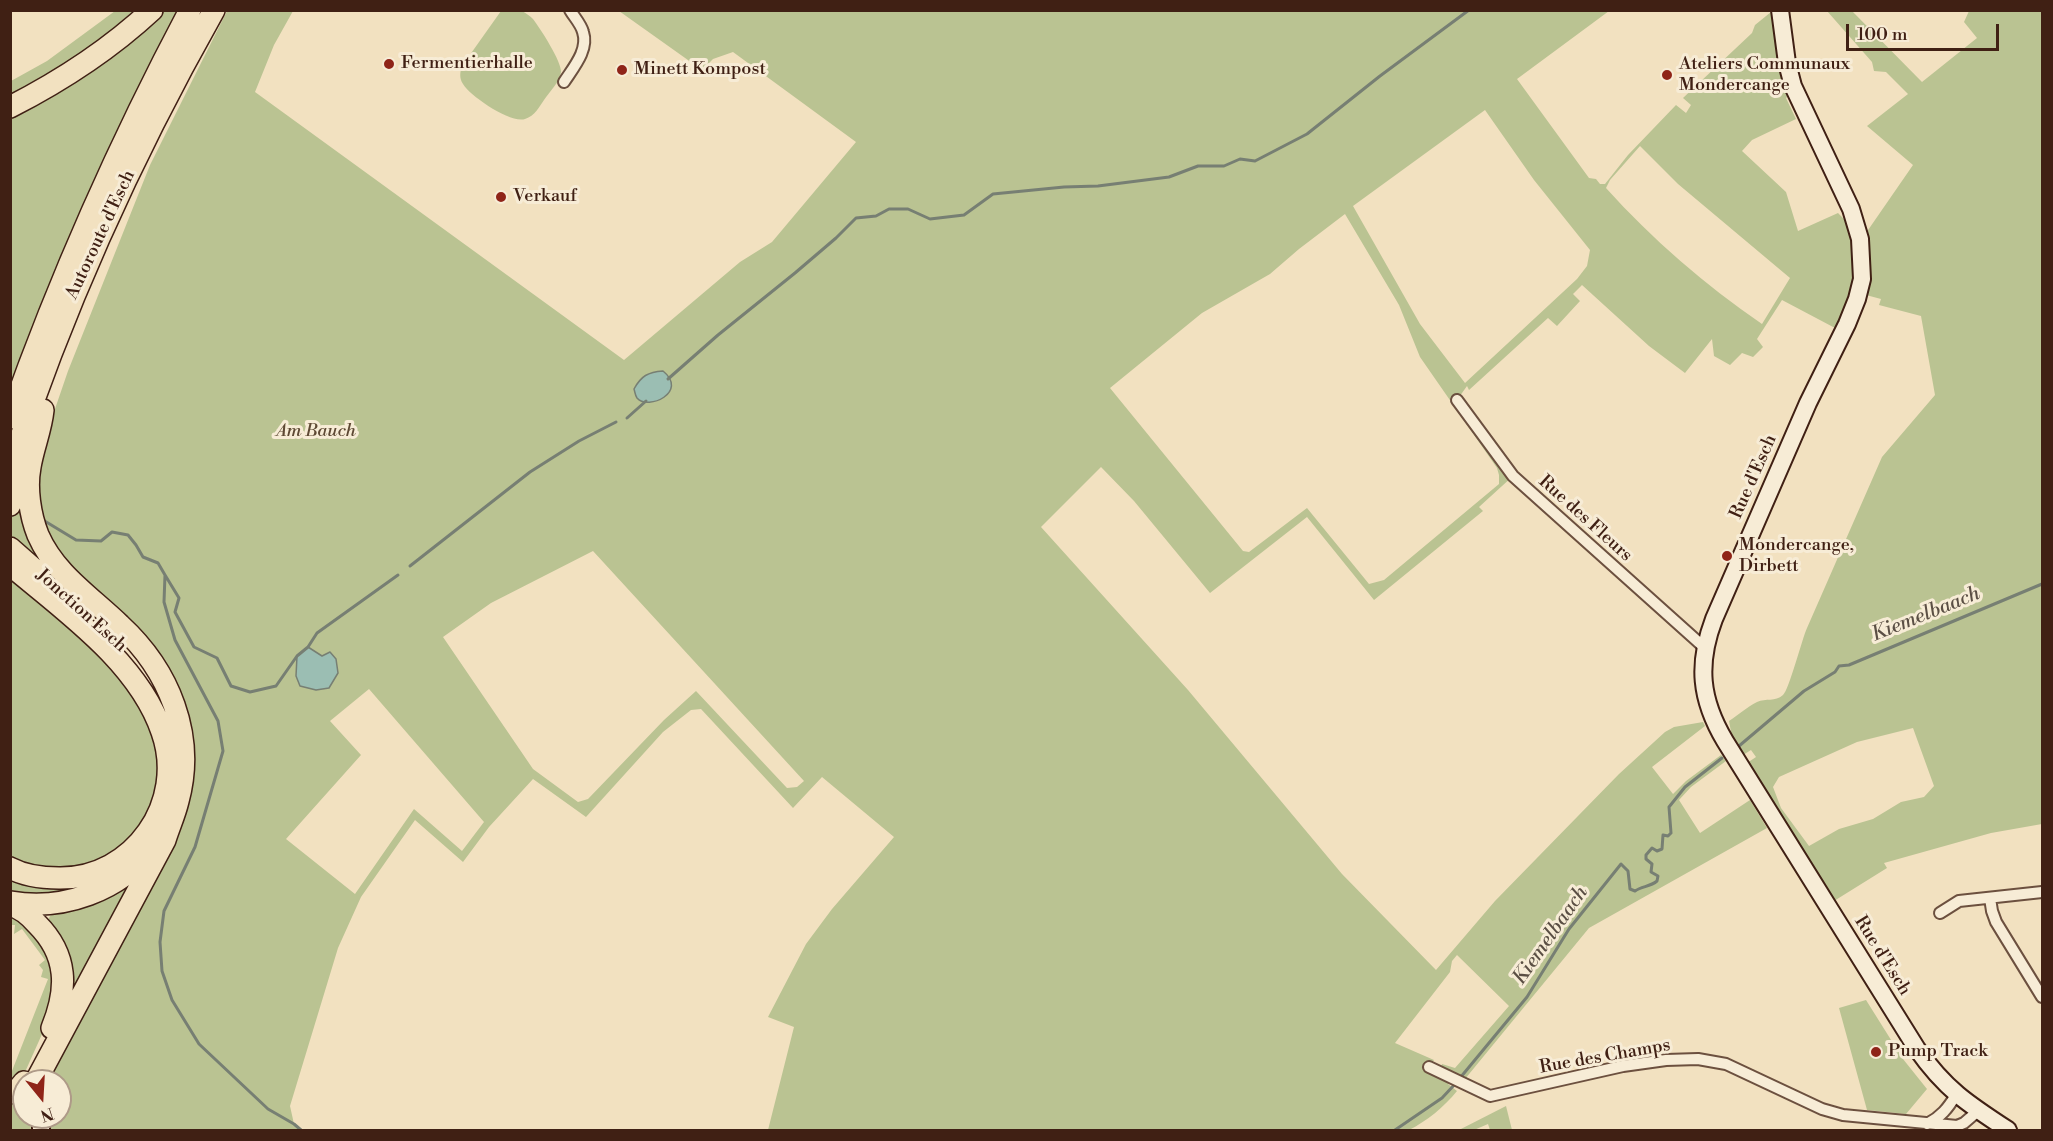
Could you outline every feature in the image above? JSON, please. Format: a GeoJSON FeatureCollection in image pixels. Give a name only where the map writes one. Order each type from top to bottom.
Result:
{"type":"FeatureCollection","features":[{"type":"Feature","properties":{"kind":"highway"},"geometry":{"type":"LineString","coordinates":[[10,107],[50,86],[94,57],[152,10]]}},
{"type":"Feature","properties":{"kind":"highway","name":"Autoroute d'Esch"},"geometry":{"type":"LineString","coordinates":[[10,418],[58,288],[110,170],[190,10]]}},
{"type":"Feature","properties":{"kind":"highway","name":"Autoroute d'Esch"},"geometry":{"type":"LineString","coordinates":[[10,469],[67,311],[96,241],[144,143],[214,10]]}},
{"type":"Feature","properties":{"kind":"highway"},"geometry":{"type":"LineString","coordinates":[[10,505],[36,426],[144,143]]}},
{"type":"Feature","properties":{"kind":"highway"},"geometry":{"type":"LineString","coordinates":[[42,1069],[165,840],[179,800],[184,743],[174,700],[157,668],[121,625],[62,572],[47,552],[38,533],[31,511],[29,469],[42,426],[43,410]]}},
{"type":"Feature","properties":{"kind":"highway"},"geometry":{"type":"LineString","coordinates":[[10,868],[32,876],[71,878],[108,868],[136,847],[148,832],[158,816],[168,782],[167,751],[162,732],[142,690],[105,646],[14,557]]}},
{"type":"Feature","properties":{"kind":"highway","name":"Jonction Esch"},"geometry":{"type":"LineString","coordinates":[[14,557],[112,637],[139,667],[166,710],[183,758]]}},
{"type":"Feature","properties":{"kind":"highway"},"geometry":{"type":"LineString","coordinates":[[10,903],[64,902],[102,889],[143,859],[174,815]]}},
{"type":"Feature","properties":{"kind":"highway"},"geometry":{"type":"LineString","coordinates":[[10,903],[31,917],[47,934],[58,953],[63,977],[61,1002],[53,1026],[30,1069]]}},
{"type":"Feature","properties":{"kind":"main road","name":"Rue d'Esch"},"geometry":{"type":"LineString","coordinates":[[1780,10],[1787,63],[1793,86],[1851,209],[1860,239],[1862,279],[1848,324],[1808,403],[1714,619],[1702,664],[1703,688],[1717,728],[1917,1049],[1935,1074],[1956,1095],[2008,1131]]}},
{"type":"Feature","properties":{"kind":"street"},"geometry":{"type":"LineString","coordinates":[[564,82],[581,55],[584,42],[583,31],[570,10]]}},
{"type":"Feature","properties":{"kind":"street","name":"Rue des Fleurs"},"geometry":{"type":"LineString","coordinates":[[1457,400],[1514,476],[1705,648]]}},
{"type":"Feature","properties":{"kind":"street"},"geometry":{"type":"LineString","coordinates":[[1940,913],[1959,901],[2043,892]]}},
{"type":"Feature","properties":{"kind":"street"},"geometry":{"type":"LineString","coordinates":[[1990,898],[1996,922],[2043,997]]}},
{"type":"Feature","properties":{"kind":"street","name":"Rue des Champs"},"geometry":{"type":"LineString","coordinates":[[1429,1067],[1490,1096],[1623,1066],[1666,1060],[1698,1059],[1726,1064],[1822,1109],[1863,1118],[1957,1126],[1977,1111]]}},
{"type":"Feature","properties":{"kind":"street"},"geometry":{"type":"LineString","coordinates":[[1926,1124],[1946,1111],[1956,1095]]}},
{"type":"Feature","properties":{"kind":"green space"},"geometry":{"type":"Polygon","coordinates":[[[115,11],[137,11],[76,57],[11,97],[11,81],[47,61],[115,11]]]}},
{"type":"Feature","properties":{"kind":"green space"},"geometry":{"type":"Polygon","coordinates":[[[162,11],[181,11],[50,286],[11,388],[11,115],[145,26],[162,11]]]}},
{"type":"Feature","properties":{"kind":"green space","name":"Am Bauch"},"geometry":{"type":"Polygon","coordinates":[[[227,11],[293,11],[274,45],[255,92],[624,360],[740,262],[772,242],[856,142],[733,52],[713,59],[702,70],[619,11],[1609,11],[1517,79],[1589,178],[1596,179],[1600,184],[1605,184],[1628,155],[1676,105],[1686,113],[1691,105],[1683,98],[1752,33],[1755,25],[1771,12],[1780,74],[1788,96],[1786,98],[1796,119],[1752,140],[1742,151],[1786,192],[1798,231],[1838,213],[1845,220],[1849,219],[1857,278],[1845,318],[1839,321],[1835,328],[1782,300],[1757,339],[1763,347],[1753,357],[1742,353],[1730,365],[1714,356],[1712,339],[1685,373],[1649,346],[1582,285],[1573,294],[1580,301],[1557,326],[1548,318],[1469,390],[1467,386],[1457,400],[1513,476],[1479,507],[1483,511],[1374,600],[1307,517],[1210,593],[1134,501],[1101,467],[1041,527],[1188,690],[1342,874],[1436,970],[1495,901],[1619,774],[1665,732],[1674,727],[1703,722],[1705,726],[1652,767],[1673,794],[1686,781],[1721,755],[1726,761],[1691,787],[1679,800],[1700,833],[1750,800],[1767,828],[1589,928],[1465,1079],[1441,1067],[1442,1064],[1455,1068],[1509,1006],[1457,955],[1452,961],[1450,972],[1395,1043],[1434,1060],[1429,1067],[1457,1091],[1435,1113],[1409,1130],[768,1130],[794,1027],[768,1017],[806,944],[832,909],[894,837],[822,777],[793,808],[701,709],[691,710],[663,732],[586,817],[533,779],[489,827],[463,862],[415,820],[361,897],[338,948],[290,1106],[294,1124],[303,1130],[47,1130],[72,1129],[72,1069],[47,1069],[183,819],[192,785],[192,751],[186,718],[52,549],[35,494],[44,441],[68,371],[150,165],[227,11]],[[1485,110],[1353,206],[1420,324],[1465,383],[1577,279],[1587,266],[1590,250],[1534,180],[1485,110]],[[1640,146],[1610,180],[1606,188],[1661,243],[1700,277],[1762,324],[1790,278],[1678,184],[1640,146]],[[1345,214],[1270,274],[1202,313],[1110,388],[1243,551],[1249,552],[1307,508],[1369,584],[1384,580],[1499,484],[1499,475],[1497,468],[1420,357],[1399,305],[1345,214]],[[593,551],[491,603],[443,637],[533,769],[578,802],[588,799],[664,720],[696,691],[787,788],[797,787],[804,781],[593,551]],[[369,689],[330,721],[361,755],[286,839],[355,894],[414,809],[462,851],[484,822],[369,689]]]}},
{"type":"Feature","properties":{"kind":"green space"},"geometry":{"type":"Polygon","coordinates":[[[501,11],[522,11],[532,18],[550,45],[560,67],[560,76],[556,83],[536,111],[525,119],[510,117],[491,108],[467,89],[461,80],[462,66],[501,11]]]}},
{"type":"Feature","properties":{"kind":"green space"},"geometry":{"type":"Polygon","coordinates":[[[1827,11],[1852,11],[1922,82],[1977,38],[1964,22],[1969,11],[2042,11],[2042,824],[1991,833],[1884,863],[1887,868],[1834,901],[1747,763],[1756,757],[1751,750],[1743,755],[1732,737],[1729,721],[1757,702],[1777,698],[1786,691],[1807,628],[1882,457],[1935,395],[1921,316],[1879,305],[1881,299],[1866,295],[1866,233],[1913,165],[1867,126],[1908,94],[1886,72],[1874,71],[1872,62],[1827,11]],[[1913,728],[1857,742],[1779,777],[1773,787],[1781,808],[1809,846],[1839,829],[1873,819],[1901,802],[1924,797],[1934,786],[1913,728]]]}},
{"type":"Feature","properties":{"kind":"green space"},"geometry":{"type":"Polygon","coordinates":[[[17,500],[27,510],[115,631],[11,537],[11,521],[17,500]]]}},
{"type":"Feature","properties":{"kind":"green space"},"geometry":{"type":"Polygon","coordinates":[[[10,575],[99,652],[121,675],[158,739],[161,781],[149,819],[131,843],[105,861],[52,872],[11,860],[10,575]]]}},
{"type":"Feature","properties":{"kind":"green space"},"geometry":{"type":"Polygon","coordinates":[[[140,856],[63,896],[11,896],[10,873],[30,880],[140,856]]]}},
{"type":"Feature","properties":{"kind":"green space"},"geometry":{"type":"Polygon","coordinates":[[[140,870],[72,1003],[48,920],[50,916],[140,870]]]}},
{"type":"Feature","properties":{"kind":"green space"},"geometry":{"type":"Polygon","coordinates":[[[11,911],[43,938],[56,977],[47,1023],[26,1069],[13,1069],[48,979],[41,977],[43,970],[39,965],[45,960],[22,929],[14,934],[15,925],[11,925],[11,911]]]}},
{"type":"Feature","properties":{"kind":"green space","name":"Pump Track"},"geometry":{"type":"Polygon","coordinates":[[[1866,1000],[1903,1059],[1927,1089],[1906,1114],[1867,1110],[1839,1008],[1866,1000]]]}},
{"type":"Feature","properties":{"kind":"green space"},"geometry":{"type":"Polygon","coordinates":[[[10,1103],[12,1104],[12,1129],[31,1130],[11,1130],[10,1103]]]}},
{"type":"Feature","properties":{"kind":"green space"},"geometry":{"type":"Polygon","coordinates":[[[1506,1106],[1512,1130],[1490,1130],[1488,1124],[1474,1130],[1459,1130],[1506,1106]]]}},
{"type":"Feature","properties":{"kind":"water"},"geometry":{"type":"Polygon","coordinates":[[[663,371],[670,379],[669,392],[657,401],[642,401],[637,398],[634,389],[639,381],[653,372],[663,371]]]}},
{"type":"Feature","properties":{"kind":"water"},"geometry":{"type":"Polygon","coordinates":[[[308,647],[322,656],[330,652],[336,659],[338,673],[329,688],[316,690],[300,686],[296,676],[297,656],[308,647]]]}},
{"type":"Feature","properties":{"kind":"waterway"},"geometry":{"type":"LineString","coordinates":[[668,379],[836,238],[856,218],[876,216],[889,209],[908,209],[930,219],[964,215],[993,194],[1098,186],[1169,177],[1198,166],[1224,166],[1240,159],[1255,161],[1307,134],[1469,10]]}},
{"type":"Feature","properties":{"kind":"waterway"},"geometry":{"type":"LineString","coordinates":[[627,418],[646,401]]}},
{"type":"Feature","properties":{"kind":"waterway"},"geometry":{"type":"LineString","coordinates":[[410,566],[530,472],[579,441],[616,422]]}},
{"type":"Feature","properties":{"kind":"waterway","name":"Kiemelbaach"},"geometry":{"type":"LineString","coordinates":[[43,520],[76,540],[101,541],[112,532],[128,535],[143,557],[158,563],[165,575],[164,602],[175,640],[218,721],[223,751],[195,847],[164,911],[160,942],[162,971],[172,1000],[199,1044],[268,1109],[301,1130]]}},
{"type":"Feature","properties":{"kind":"waterway"},"geometry":{"type":"LineString","coordinates":[[165,575],[179,598],[175,612],[194,647],[217,658],[231,686],[250,692],[276,686],[317,633],[398,575]]}},
{"type":"Feature","properties":{"kind":"waterway","name":"Kiemelbaach"},"geometry":{"type":"LineString","coordinates":[[1739,746],[1804,691],[1835,672],[1839,666],[1849,665],[2042,584]]}},
{"type":"Feature","properties":{"kind":"waterway","name":"Kiemelbaach"},"geometry":{"type":"LineString","coordinates":[[1460,1078],[1527,997],[1569,929],[1621,864],[1628,871],[1630,889],[1635,891],[1657,881],[1658,876],[1651,872],[1652,864],[1646,859],[1646,855],[1652,848],[1657,851],[1662,849],[1663,835],[1668,836],[1671,833],[1669,807],[1685,787],[1722,758]]}},
{"type":"Feature","properties":{"kind":"waterway","name":"Kiemelbaach"},"geometry":{"type":"LineString","coordinates":[[1395,1130],[1442,1098],[1456,1083]]}},
{"type":"Feature","properties":{"kind":"place","name":"Fermentierhalle"},"geometry":{"type":"Point","coordinates":[389,64]}},
{"type":"Feature","properties":{"kind":"place","name":"Minett Kompost"},"geometry":{"type":"Point","coordinates":[622,70]}},
{"type":"Feature","properties":{"kind":"place","name":"Ateliers Communaux Mondercange"},"geometry":{"type":"Point","coordinates":[1667,75]}},
{"type":"Feature","properties":{"kind":"place","name":"Verkauf"},"geometry":{"type":"Point","coordinates":[501,197]}},
{"type":"Feature","properties":{"kind":"place","name":"Mondercange, Dirbett"},"geometry":{"type":"Point","coordinates":[1727,556]}},
{"type":"Feature","properties":{"kind":"place","name":"Pump Track"},"geometry":{"type":"Point","coordinates":[1876,1052]}}]}
